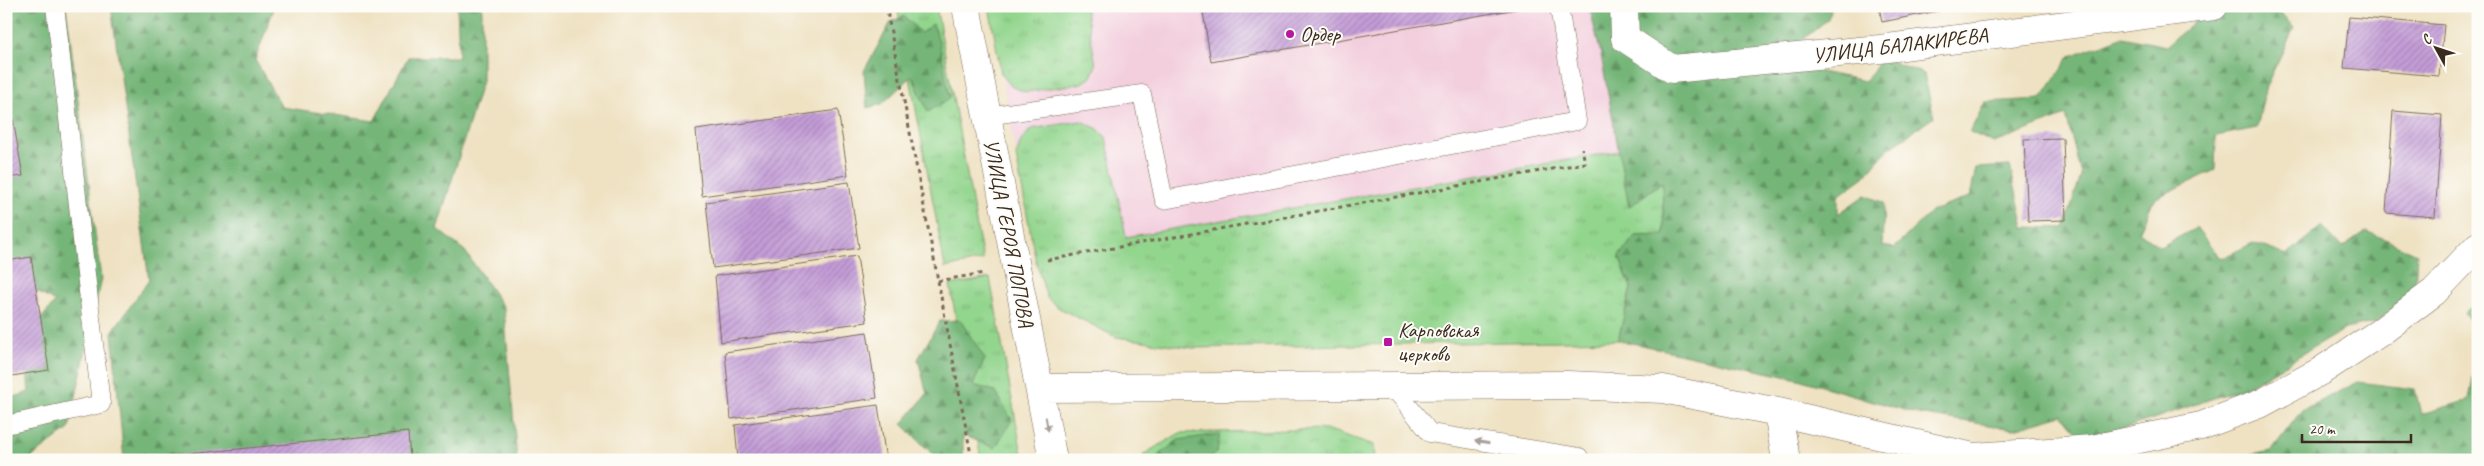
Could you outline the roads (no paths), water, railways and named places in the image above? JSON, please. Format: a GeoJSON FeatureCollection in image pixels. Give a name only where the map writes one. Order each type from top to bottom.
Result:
{"type":"FeatureCollection","features":[{"type":"Feature","properties":{"kind":"street","name":"УЛИЦА ГЕРОЯ ПОПОВА"},"geometry":{"type":"LineString","coordinates":[[966,6],[986,116],[1041,388],[1053,460]]}},
{"type":"Feature","properties":{"kind":"street","name":"УЛИЦА БАЛАКИРЕВА"},"geometry":{"type":"LineString","coordinates":[[1624,6],[1626,38],[1672,69],[1880,49],[2214,6]]}},
{"type":"Feature","properties":{"kind":"street"},"geometry":{"type":"LineString","coordinates":[[1041,388],[1568,385],[1663,390],[1778,412],[1970,458],[2092,449],[2201,426],[2262,403],[2320,371],[2395,321],[2434,292],[2478,246]]}},
{"type":"Feature","properties":{"kind":"street"},"geometry":{"type":"LineString","coordinates":[[1778,412],[1786,460]]}},
{"type":"Feature","properties":{"kind":"lane"},"geometry":{"type":"LineString","coordinates":[[6,425],[101,404],[55,6]]}},
{"type":"Feature","properties":{"kind":"lane"},"geometry":{"type":"LineString","coordinates":[[986,116],[1142,94],[1164,200],[1577,121],[1559,6]]}},
{"type":"Feature","properties":{"kind":"lane"},"geometry":{"type":"LineString","coordinates":[[1393,387],[1430,433],[1580,457],[1580,460]]}},
{"type":"Feature","properties":{"kind":"place","name":"Ордер"},"geometry":{"type":"Point","coordinates":[1290,34]}},
{"type":"Feature","properties":{"kind":"place","name":"Карповская церковь"},"geometry":{"type":"Point","coordinates":[1388,342]}}]}
